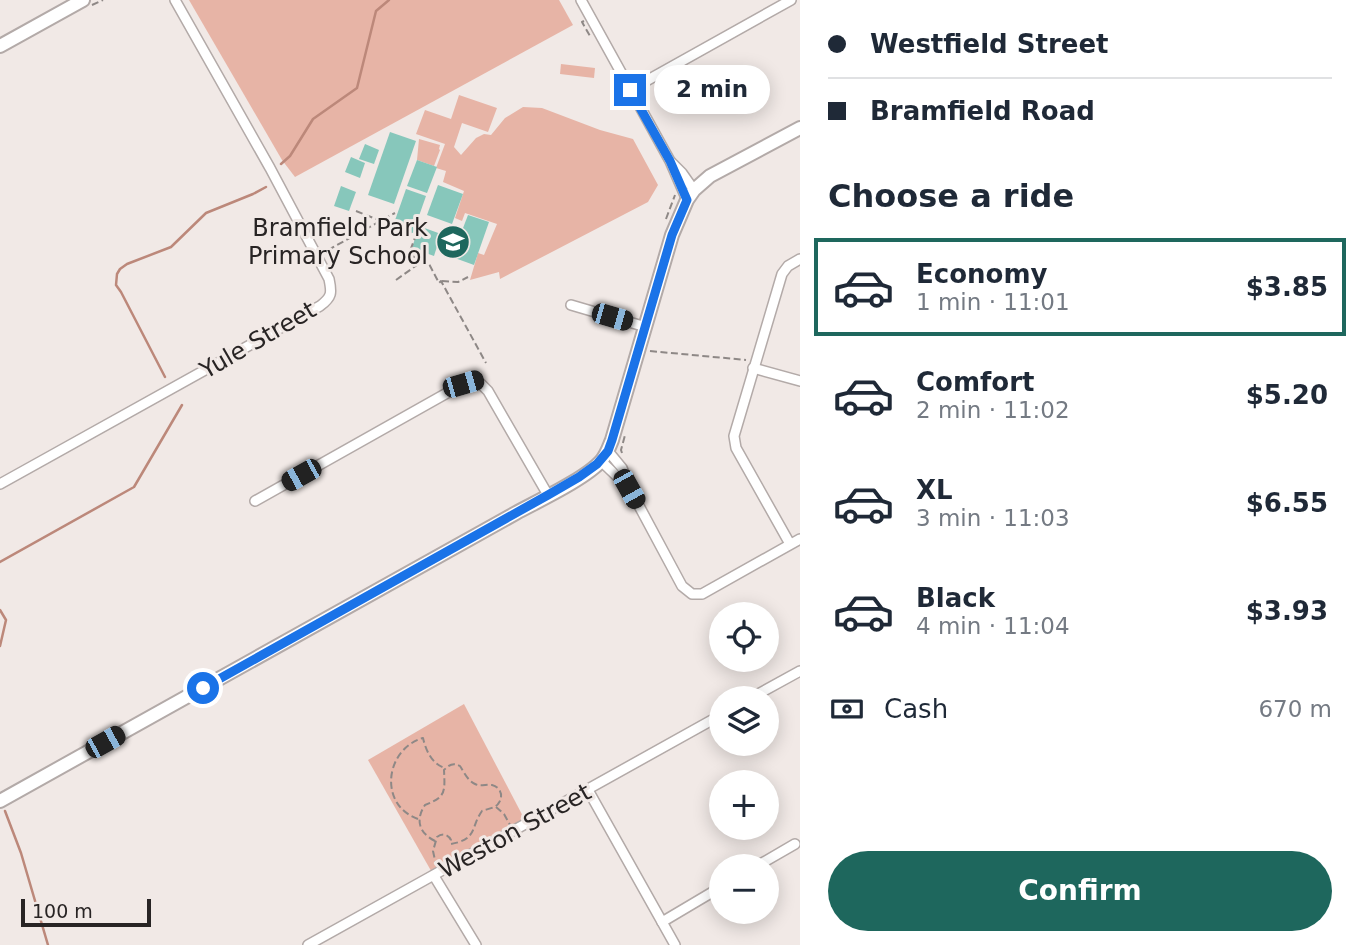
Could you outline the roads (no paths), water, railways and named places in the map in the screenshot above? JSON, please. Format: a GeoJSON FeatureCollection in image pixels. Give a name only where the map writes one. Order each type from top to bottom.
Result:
{"type":"FeatureCollection","features":[{"type":"Feature","properties":{"kind":"main road"},"geometry":{"type":"LineString","coordinates":[[0,46],[83,0]]}},
{"type":"Feature","properties":{"kind":"main road"},"geometry":{"type":"LineString","coordinates":[[0,801],[548,495],[579,477],[605,456],[672,235],[690,195],[710,176],[800,128]]}},
{"type":"Feature","properties":{"kind":"street","name":"Yule Street"},"geometry":{"type":"LineString","coordinates":[[0,484],[320,306],[328,300],[332,290],[329,279],[282,191],[174,0]]}},
{"type":"Feature","properties":{"kind":"street"},"geometry":{"type":"LineString","coordinates":[[580,0],[670,161],[682,173],[690,195]]}},
{"type":"Feature","properties":{"kind":"street"},"geometry":{"type":"LineString","coordinates":[[630,90],[790,0]]}},
{"type":"Feature","properties":{"kind":"street"},"geometry":{"type":"LineString","coordinates":[[790,544],[735,445],[735,431],[752,364],[782,274],[788,266],[800,259]]}},
{"type":"Feature","properties":{"kind":"street"},"geometry":{"type":"LineString","coordinates":[[571,305],[646,327]]}},
{"type":"Feature","properties":{"kind":"street"},"geometry":{"type":"LineString","coordinates":[[752,364],[800,381]]}},
{"type":"Feature","properties":{"kind":"street"},"geometry":{"type":"LineString","coordinates":[[254,500],[463,384],[477,380],[488,391],[548,495]]}},
{"type":"Feature","properties":{"kind":"street"},"geometry":{"type":"LineString","coordinates":[[605,456],[622,468],[629,489],[684,588],[692,594],[702,594],[800,539]]}},
{"type":"Feature","properties":{"kind":"street"},"geometry":{"type":"LineString","coordinates":[[773,686],[800,671]]}},
{"type":"Feature","properties":{"kind":"street","name":"Weston Street"},"geometry":{"type":"LineString","coordinates":[[308,945],[435,871],[493,842],[709,722]]}},
{"type":"Feature","properties":{"kind":"street"},"geometry":{"type":"LineString","coordinates":[[588,790],[675,945]]}},
{"type":"Feature","properties":{"kind":"street"},"geometry":{"type":"LineString","coordinates":[[778,854],[796,844]]}},
{"type":"Feature","properties":{"kind":"street"},"geometry":{"type":"LineString","coordinates":[[435,871],[475,945]]}},
{"type":"Feature","properties":{"kind":"street"},"geometry":{"type":"LineString","coordinates":[[662,922],[709,894]]}},
{"type":"Feature","properties":{"kind":"waterway"},"geometry":{"type":"LineString","coordinates":[[281,164],[290,156],[313,119],[357,88],[376,11],[389,0]]}},
{"type":"Feature","properties":{"kind":"waterway"},"geometry":{"type":"LineString","coordinates":[[165,377],[116,285],[117,274],[127,264],[171,247],[206,213],[266,187]]}},
{"type":"Feature","properties":{"kind":"waterway"},"geometry":{"type":"LineString","coordinates":[[0,562],[134,487],[182,405]]}},
{"type":"Feature","properties":{"kind":"waterway"},"geometry":{"type":"LineString","coordinates":[[0,610],[6,620],[0,646]]}},
{"type":"Feature","properties":{"kind":"waterway"},"geometry":{"type":"LineString","coordinates":[[5,811],[21,853],[48,945]]}},
{"type":"Feature","properties":{"kind":"place","name":"Bramfield Park Primary School"},"geometry":{"type":"Point","coordinates":[453,242]}}]}
